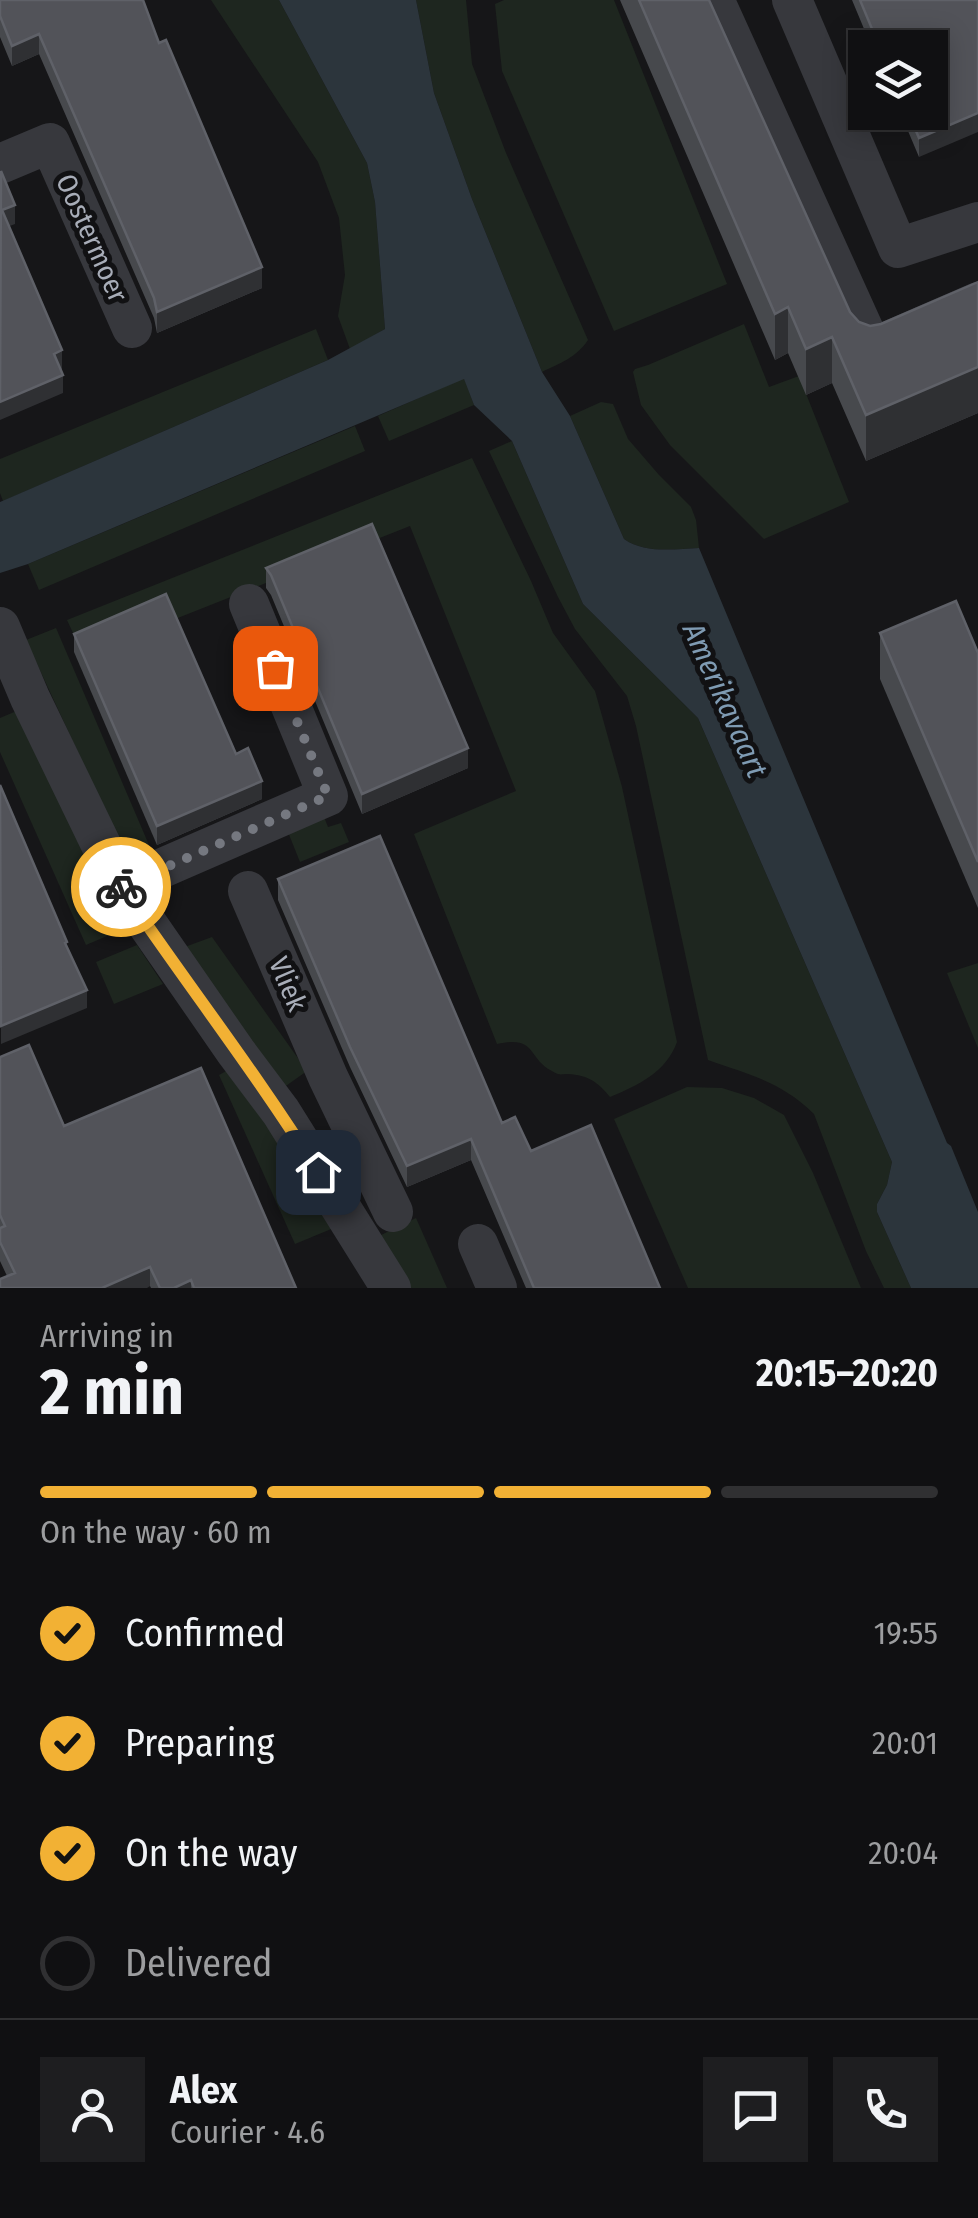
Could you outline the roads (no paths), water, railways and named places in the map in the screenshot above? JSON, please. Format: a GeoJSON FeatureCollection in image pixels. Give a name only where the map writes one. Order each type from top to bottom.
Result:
{"type":"FeatureCollection","features":[{"type":"Feature","properties":{"kind":"street"},"geometry":{"type":"LineString","coordinates":[[792,0],[898,248],[978,222]]}},
{"type":"Feature","properties":{"kind":"street"},"geometry":{"type":"LineString","coordinates":[[723,3],[872,348],[978,302]]}},
{"type":"Feature","properties":{"kind":"street","name":"Oostermoer"},"geometry":{"type":"LineString","coordinates":[[0,164],[50,143],[132,328]]}},
{"type":"Feature","properties":{"kind":"street"},"geometry":{"type":"LineString","coordinates":[[121,886],[328,796],[249,604]]}},
{"type":"Feature","properties":{"kind":"street"},"geometry":{"type":"LineString","coordinates":[[0,626],[15,704],[121,886],[281,1112],[391,1288]]}},
{"type":"Feature","properties":{"kind":"street","name":"Vliek"},"geometry":{"type":"LineString","coordinates":[[248,890],[328,1078],[393,1212]]}},
{"type":"Feature","properties":{"kind":"street"},"geometry":{"type":"LineString","coordinates":[[281,1112],[328,1078]]}},
{"type":"Feature","properties":{"kind":"street"},"geometry":{"type":"LineString","coordinates":[[478,1244],[497,1288]]}},
{"type":"Feature","properties":{"kind":"water","name":"Amerikavaart"},"geometry":{"type":"Polygon","coordinates":[[[279,0],[416,0],[434,93],[472,199],[542,372],[570,416],[624,539],[651,549],[699,548],[978,1212],[978,1288],[911,1288],[877,1212],[892,1162],[698,718],[583,604],[512,441],[474,405],[464,379],[0,573],[0,502],[328,360],[385,329],[375,202],[367,163],[279,0]]]}}]}
